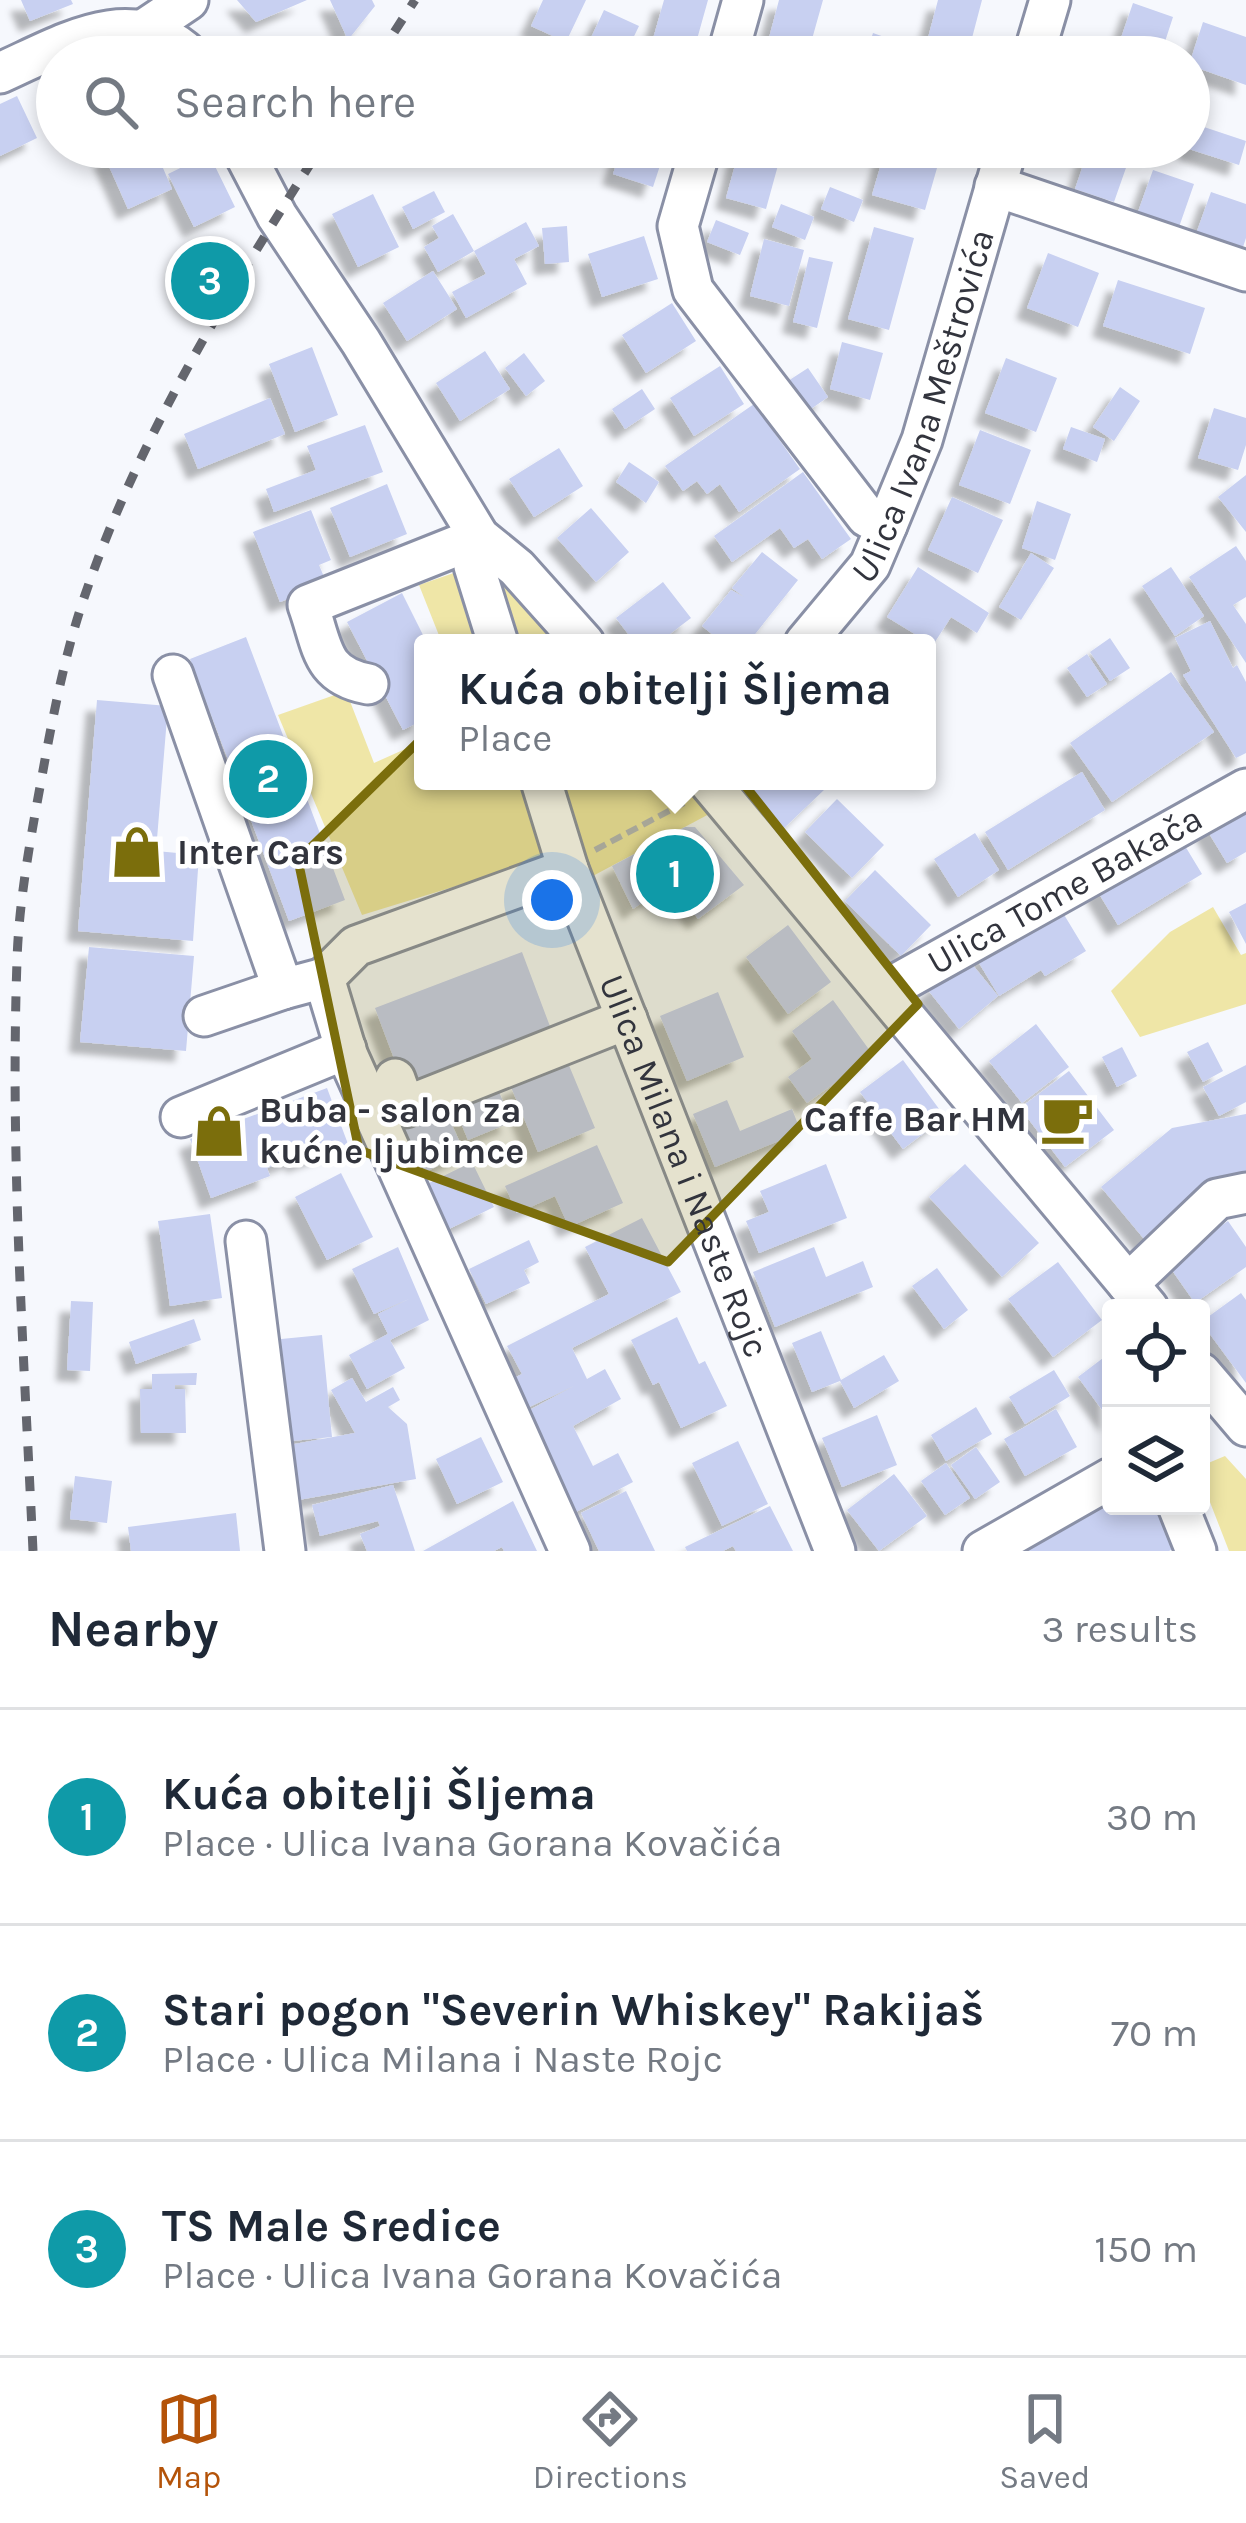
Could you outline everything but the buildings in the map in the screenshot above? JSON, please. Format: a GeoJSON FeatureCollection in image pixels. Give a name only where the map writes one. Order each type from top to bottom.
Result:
{"type":"FeatureCollection","features":[{"type":"Feature","properties":{"kind":"street"},"geometry":{"type":"LineString","coordinates":[[145,28],[188,0]]}},
{"type":"Feature","properties":{"kind":"street"},"geometry":{"type":"LineString","coordinates":[[733,36],[743,0]]}},
{"type":"Feature","properties":{"kind":"street"},"geometry":{"type":"LineString","coordinates":[[1039,36],[1050,0]]}},
{"type":"Feature","properties":{"kind":"street"},"geometry":{"type":"LineString","coordinates":[[84,36],[145,28],[164,36]]}},
{"type":"Feature","properties":{"kind":"street"},"geometry":{"type":"LineString","coordinates":[[0,73],[36,57]]}},
{"type":"Feature","properties":{"kind":"street"},"geometry":{"type":"LineString","coordinates":[[252,168],[277,216],[362,342],[479,537],[517,568],[576,634]]}},
{"type":"Feature","properties":{"kind":"street"},"geometry":{"type":"LineString","coordinates":[[695,168],[678,226],[693,290],[867,517],[887,525]]}},
{"type":"Feature","properties":{"kind":"street","name":"Ulica Ivana Meštrovića"},"geometry":{"type":"LineString","coordinates":[[813,634],[870,566],[922,440],[1001,168]]}},
{"type":"Feature","properties":{"kind":"street"},"geometry":{"type":"LineString","coordinates":[[995,186],[1246,271]]}},
{"type":"Feature","properties":{"kind":"street"},"geometry":{"type":"LineString","coordinates":[[479,537],[474,566],[495,634]]}},
{"type":"Feature","properties":{"kind":"street"},"geometry":{"type":"LineString","coordinates":[[368,685],[347,680],[331,669],[308,605],[479,537]]}},
{"type":"Feature","properties":{"kind":"street"},"geometry":{"type":"LineString","coordinates":[[173,675],[284,988]]}},
{"type":"Feature","properties":{"kind":"street","name":"Ulica Tome Bakača"},"geometry":{"type":"LineString","coordinates":[[884,991],[1246,789]]}},
{"type":"Feature","properties":{"kind":"street","name":"Ulica Milana i Naste Rojc"},"geometry":{"type":"LineString","coordinates":[[544,790],[567,867],[835,1551]]}},
{"type":"Feature","properties":{"kind":"street"},"geometry":{"type":"LineString","coordinates":[[716,790],[1138,1296],[1217,1199],[1246,1192]]}},
{"type":"Feature","properties":{"kind":"street"},"geometry":{"type":"LineString","coordinates":[[204,1016],[324,978],[356,946],[567,867]]}},
{"type":"Feature","properties":{"kind":"street"},"geometry":{"type":"LineString","coordinates":[[324,978],[346,1049],[570,1551]]}},
{"type":"Feature","properties":{"kind":"street"},"geometry":{"type":"LineString","coordinates":[[395,1078],[405,1107],[627,1019]]}},
{"type":"Feature","properties":{"kind":"street"},"geometry":{"type":"LineString","coordinates":[[181,1117],[346,1049]]}},
{"type":"Feature","properties":{"kind":"street"},"geometry":{"type":"LineString","coordinates":[[246,1241],[285,1551]]}},
{"type":"Feature","properties":{"kind":"street"},"geometry":{"type":"LineString","coordinates":[[1210,1390],[1225,1419]]}},
{"type":"Feature","properties":{"kind":"street"},"geometry":{"type":"LineString","coordinates":[[983,1551],[1102,1483]]}},
{"type":"Feature","properties":{"kind":"street"},"geometry":{"type":"LineString","coordinates":[[1182,1515],[1196,1551]]}},
{"type":"Feature","properties":{"kind":"path"},"geometry":{"type":"LineString","coordinates":[[567,867],[701,790]]}},
{"type":"Feature","properties":{"kind":"highlighted area"},"geometry":{"type":"Polygon","coordinates":[[[513,649],[735,773],[918,1004],[668,1262],[359,1150],[298,860],[513,649]]]}},
{"type":"Feature","properties":{"kind":"shaded area"},"geometry":{"type":"Polygon","coordinates":[[[474,566],[489,570],[572,634],[438,634],[419,585],[474,566]]]}},
{"type":"Feature","properties":{"kind":"shaded area"},"geometry":{"type":"Polygon","coordinates":[[[346,691],[374,763],[414,745],[414,790],[716,790],[728,804],[574,886],[489,876],[362,915],[278,715],[346,691]]]}},
{"type":"Feature","properties":{"kind":"shaded area"},"geometry":{"type":"Polygon","coordinates":[[[1213,907],[1241,955],[1246,953],[1246,1004],[1140,1037],[1111,991],[1170,932],[1213,907]]]}},
{"type":"Feature","properties":{"kind":"shaded area"},"geometry":{"type":"Polygon","coordinates":[[[1225,1456],[1246,1479],[1246,1551],[1229,1551],[1210,1502],[1210,1462],[1225,1456]]]}},
{"type":"Feature","properties":{"kind":"railway"},"geometry":{"type":"LineString","coordinates":[[392,36],[415,0]]}},
{"type":"Feature","properties":{"kind":"railway"},"geometry":{"type":"LineString","coordinates":[[33,1551],[15,1035],[21,909],[54,714],[85,595],[132,477],[221,309],[308,168]]}},
{"type":"Feature","properties":{"kind":"place","name":"TS Male Sredice"},"geometry":{"type":"Point","coordinates":[210,281]}},
{"type":"Feature","properties":{"kind":"place","name":"Stari pogon \"Severin Whiskey\" Rakijaš"},"geometry":{"type":"Point","coordinates":[268,779]}},
{"type":"Feature","properties":{"kind":"place","name":"Inter Cars"},"geometry":{"type":"Point","coordinates":[137,852]}},
{"type":"Feature","properties":{"kind":"place","name":"Kuća obitelji Šljema"},"geometry":{"type":"Point","coordinates":[675,874]}},
{"type":"Feature","properties":{"kind":"place","name":"Caffe Bar HM"},"geometry":{"type":"Point","coordinates":[1067,1119]}},
{"type":"Feature","properties":{"kind":"place","name":"Buba - salon za kućne ljubimce"},"geometry":{"type":"Point","coordinates":[219,1131]}}]}
